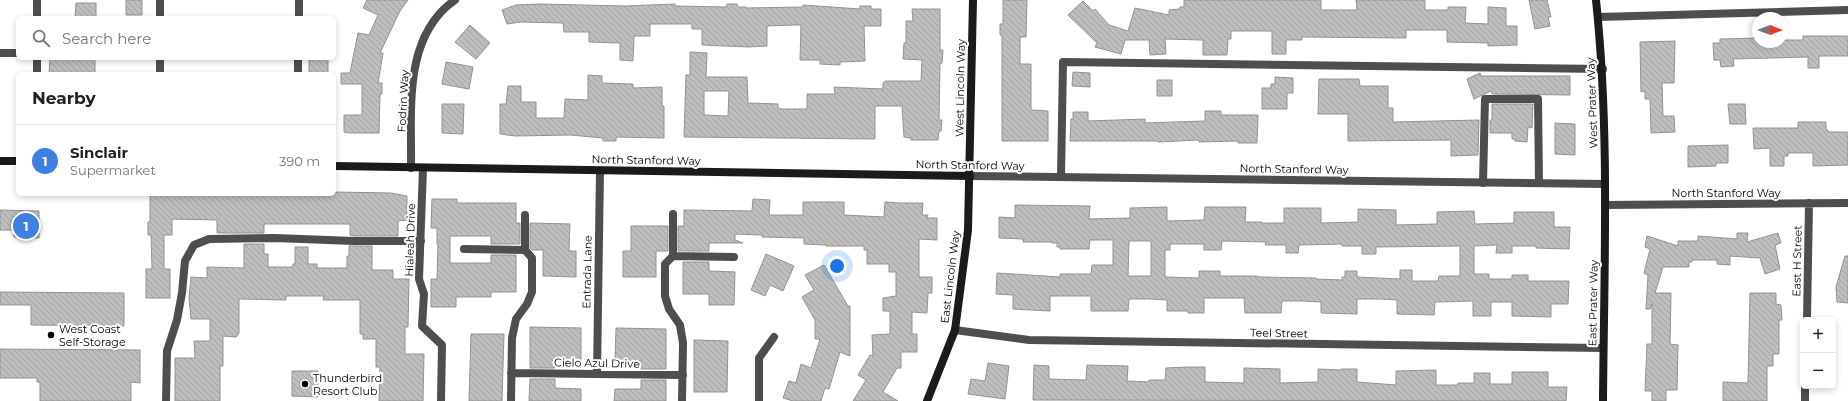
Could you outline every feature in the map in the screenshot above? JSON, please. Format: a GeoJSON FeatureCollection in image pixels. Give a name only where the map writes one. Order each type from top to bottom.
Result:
{"type":"FeatureCollection","features":[{"type":"Feature","properties":{"kind":"street"},"geometry":{"type":"LineString","coordinates":[[37,0],[37,16]]}},
{"type":"Feature","properties":{"kind":"street"},"geometry":{"type":"LineString","coordinates":[[160,0],[160,16]]}},
{"type":"Feature","properties":{"kind":"street"},"geometry":{"type":"LineString","coordinates":[[299,0],[299,16]]}},
{"type":"Feature","properties":{"kind":"street","name":"Fodrin Way"},"geometry":{"type":"LineString","coordinates":[[411,168],[412,78],[418,50],[431,25],[449,4],[455,0]]}},
{"type":"Feature","properties":{"kind":"street","name":"West Lincoln Way"},"geometry":{"type":"LineString","coordinates":[[970,176],[973,0]]}},
{"type":"Feature","properties":{"kind":"street","name":"West Prater Way"},"geometry":{"type":"LineString","coordinates":[[1596,0],[1603,69],[1605,205]]}},
{"type":"Feature","properties":{"kind":"street"},"geometry":{"type":"LineString","coordinates":[[1598,17],[1848,10]]}},
{"type":"Feature","properties":{"kind":"street"},"geometry":{"type":"LineString","coordinates":[[0,53],[16,53]]}},
{"type":"Feature","properties":{"kind":"street"},"geometry":{"type":"LineString","coordinates":[[37,60],[37,72]]}},
{"type":"Feature","properties":{"kind":"street"},"geometry":{"type":"LineString","coordinates":[[160,60],[160,72]]}},
{"type":"Feature","properties":{"kind":"street"},"geometry":{"type":"LineString","coordinates":[[298,60],[298,72]]}},
{"type":"Feature","properties":{"kind":"street"},"geometry":{"type":"LineString","coordinates":[[1061,177],[1063,62],[1603,69]]}},
{"type":"Feature","properties":{"kind":"street"},"geometry":{"type":"LineString","coordinates":[[1483,183],[1485,99],[1538,99],[1539,183]]}},
{"type":"Feature","properties":{"kind":"street"},"geometry":{"type":"LineString","coordinates":[[0,161],[16,161]]}},
{"type":"Feature","properties":{"kind":"street","name":"North Stanford Way"},"geometry":{"type":"LineString","coordinates":[[336,166],[600,171],[1605,184]]}},
{"type":"Feature","properties":{"kind":"street","name":"Hialeah Drive"},"geometry":{"type":"LineString","coordinates":[[423,168],[419,279],[424,294],[422,326],[442,345],[441,401]]}},
{"type":"Feature","properties":{"kind":"street","name":"Entrada Lane"},"geometry":{"type":"LineString","coordinates":[[597,374],[600,171]]}},
{"type":"Feature","properties":{"kind":"street","name":"East Lincoln Way"},"geometry":{"type":"LineString","coordinates":[[927,401],[955,330],[968,230],[970,176]]}},
{"type":"Feature","properties":{"kind":"street","name":"East H Street"},"geometry":{"type":"LineString","coordinates":[[1807,317],[1809,203]]}},
{"type":"Feature","properties":{"kind":"street","name":"North Stanford Way"},"geometry":{"type":"LineString","coordinates":[[1605,205],[1848,203]]}},
{"type":"Feature","properties":{"kind":"street","name":"East Prater Way"},"geometry":{"type":"LineString","coordinates":[[1603,401],[1605,205]]}},
{"type":"Feature","properties":{"kind":"street"},"geometry":{"type":"LineString","coordinates":[[673,214],[673,256],[665,264],[664,296],[669,309],[680,325],[683,343],[682,401]]}},
{"type":"Feature","properties":{"kind":"street"},"geometry":{"type":"LineString","coordinates":[[511,401],[512,338],[516,319],[532,292],[532,258],[525,250],[525,215]]}},
{"type":"Feature","properties":{"kind":"street"},"geometry":{"type":"LineString","coordinates":[[166,401],[167,351],[177,320],[182,293],[185,261],[194,245],[209,239],[275,238],[354,241],[421,241]]}},
{"type":"Feature","properties":{"kind":"street"},"geometry":{"type":"LineString","coordinates":[[464,249],[525,250]]}},
{"type":"Feature","properties":{"kind":"street"},"geometry":{"type":"LineString","coordinates":[[673,256],[734,257]]}},
{"type":"Feature","properties":{"kind":"street","name":"Teel Street"},"geometry":{"type":"LineString","coordinates":[[955,330],[1029,340],[1603,348]]}},
{"type":"Feature","properties":{"kind":"street"},"geometry":{"type":"LineString","coordinates":[[758,401],[759,358],[774,337]]}},
{"type":"Feature","properties":{"kind":"street","name":"Cielo Azul Drive"},"geometry":{"type":"LineString","coordinates":[[511,373],[682,375]]}},
{"type":"Feature","properties":{"kind":"street"},"geometry":{"type":"LineString","coordinates":[[1805,389],[1805,401]]}},
{"type":"Feature","properties":{"kind":"building"},"geometry":{"type":"Polygon","coordinates":[[[126,0],[142,0],[142,15],[126,15],[126,0]]]}},
{"type":"Feature","properties":{"kind":"building"},"geometry":{"type":"Polygon","coordinates":[[[367,0],[408,0],[400,11],[380,53],[383,53],[378,83],[382,83],[382,94],[380,94],[379,133],[350,133],[344,132],[344,115],[362,115],[362,84],[341,84],[341,73],[350,73],[358,33],[369,35],[378,15],[363,8],[367,0]]]}},
{"type":"Feature","properties":{"kind":"building"},"geometry":{"type":"Polygon","coordinates":[[[1003,0],[1027,0],[1026,37],[1020,37],[1020,64],[1031,64],[1031,110],[1048,111],[1048,141],[1002,141],[1002,35],[1000,35],[1000,24],[1003,24],[1003,0]]]}},
{"type":"Feature","properties":{"kind":"building"},"geometry":{"type":"Polygon","coordinates":[[[1184,0],[1321,0],[1321,10],[1357,10],[1356,0],[1425,0],[1425,10],[1448,10],[1448,7],[1466,7],[1465,23],[1488,24],[1488,7],[1506,8],[1506,26],[1517,26],[1517,45],[1488,46],[1488,43],[1447,42],[1447,30],[1406,30],[1406,38],[1302,37],[1302,40],[1286,40],[1286,54],[1272,54],[1272,31],[1231,31],[1231,39],[1228,39],[1227,55],[1203,55],[1203,40],[1165,39],[1166,54],[1150,55],[1149,40],[1125,40],[1121,54],[1095,47],[1097,43],[1068,15],[1083,1],[1093,11],[1095,9],[1109,25],[1128,31],[1135,8],[1169,15],[1169,10],[1184,7],[1184,0]]]}},
{"type":"Feature","properties":{"kind":"building"},"geometry":{"type":"Polygon","coordinates":[[[1529,0],[1547,0],[1551,17],[1548,17],[1550,26],[1535,29],[1529,0]]]}},
{"type":"Feature","properties":{"kind":"building"},"geometry":{"type":"Polygon","coordinates":[[[76,3],[96,3],[96,16],[75,16],[76,3]]]}},
{"type":"Feature","properties":{"kind":"building"},"geometry":{"type":"Polygon","coordinates":[[[540,4],[625,6],[675,4],[675,6],[726,7],[727,4],[737,4],[738,7],[746,8],[803,7],[803,5],[860,9],[860,6],[871,6],[871,9],[881,9],[881,26],[864,26],[865,61],[840,62],[840,65],[820,64],[820,60],[800,60],[801,25],[767,26],[767,46],[749,47],[702,45],[702,29],[692,29],[692,24],[650,24],[650,36],[634,36],[633,61],[620,60],[620,43],[589,42],[589,32],[564,32],[563,23],[521,22],[507,24],[502,10],[516,5],[540,4]]]}},
{"type":"Feature","properties":{"kind":"building"},"geometry":{"type":"Polygon","coordinates":[[[912,9],[940,9],[940,50],[943,50],[942,63],[940,64],[939,120],[942,120],[938,140],[911,140],[911,138],[904,137],[902,106],[875,106],[875,139],[684,137],[686,75],[690,75],[690,52],[707,53],[706,77],[747,77],[748,103],[778,104],[778,108],[781,109],[807,109],[807,94],[835,94],[834,87],[883,89],[883,83],[885,81],[921,81],[922,60],[903,59],[904,43],[906,43],[906,21],[913,21],[912,9]],[[704,91],[704,115],[728,116],[729,91],[704,91]]]}},
{"type":"Feature","properties":{"kind":"building"},"geometry":{"type":"Polygon","coordinates":[[[470,25],[490,43],[476,59],[455,42],[470,25]]]}},
{"type":"Feature","properties":{"kind":"building"},"geometry":{"type":"Polygon","coordinates":[[[1803,36],[1848,36],[1848,56],[1819,56],[1819,68],[1808,68],[1808,57],[1733,59],[1734,66],[1721,67],[1720,60],[1714,60],[1713,43],[1720,43],[1720,39],[1752,38],[1752,48],[1788,48],[1788,40],[1803,40],[1803,36]]]}},
{"type":"Feature","properties":{"kind":"building"},"geometry":{"type":"Polygon","coordinates":[[[1675,41],[1674,83],[1662,83],[1663,116],[1674,116],[1675,132],[1651,133],[1650,99],[1645,99],[1645,91],[1641,92],[1640,42],[1675,41]]]}},
{"type":"Feature","properties":{"kind":"building"},"geometry":{"type":"Polygon","coordinates":[[[50,60],[95,60],[95,72],[49,72],[50,60]]]}},
{"type":"Feature","properties":{"kind":"building"},"geometry":{"type":"Polygon","coordinates":[[[309,60],[328,60],[328,72],[309,72],[309,60]]]}},
{"type":"Feature","properties":{"kind":"building"},"geometry":{"type":"Polygon","coordinates":[[[446,62],[473,67],[469,89],[442,84],[446,62]]]}},
{"type":"Feature","properties":{"kind":"building"},"geometry":{"type":"Polygon","coordinates":[[[1073,72],[1090,73],[1090,87],[1072,86],[1073,72]]]}},
{"type":"Feature","properties":{"kind":"building"},"geometry":{"type":"Polygon","coordinates":[[[1480,73],[1481,76],[1570,76],[1570,95],[1492,94],[1491,91],[1474,99],[1467,79],[1480,73]]]}},
{"type":"Feature","properties":{"kind":"building"},"geometry":{"type":"Polygon","coordinates":[[[588,75],[602,76],[602,83],[633,84],[633,88],[662,87],[662,106],[664,106],[664,138],[616,137],[616,141],[603,141],[603,138],[571,135],[515,136],[500,134],[500,104],[506,104],[508,86],[521,86],[521,102],[536,102],[536,118],[564,118],[565,99],[588,100],[588,75]]]}},
{"type":"Feature","properties":{"kind":"building"},"geometry":{"type":"Polygon","coordinates":[[[1275,77],[1293,78],[1293,93],[1287,93],[1287,109],[1262,109],[1262,88],[1271,88],[1271,84],[1275,84],[1275,77]]]}},
{"type":"Feature","properties":{"kind":"building"},"geometry":{"type":"Polygon","coordinates":[[[1319,79],[1359,79],[1360,86],[1388,86],[1388,108],[1393,108],[1393,122],[1479,120],[1478,155],[1451,156],[1451,140],[1348,141],[1348,114],[1318,114],[1319,79]]]}},
{"type":"Feature","properties":{"kind":"building"},"geometry":{"type":"Polygon","coordinates":[[[1157,80],[1172,80],[1172,96],[1157,96],[1157,80]]]}},
{"type":"Feature","properties":{"kind":"building"},"geometry":{"type":"Polygon","coordinates":[[[442,104],[464,104],[463,134],[442,133],[442,104]]]}},
{"type":"Feature","properties":{"kind":"building"},"geometry":{"type":"Polygon","coordinates":[[[1492,104],[1533,104],[1532,128],[1528,127],[1527,142],[1515,141],[1515,139],[1512,139],[1512,133],[1490,133],[1492,104]]]}},
{"type":"Feature","properties":{"kind":"building"},"geometry":{"type":"Polygon","coordinates":[[[1728,104],[1745,104],[1746,124],[1730,124],[1728,104]]]}},
{"type":"Feature","properties":{"kind":"building"},"geometry":{"type":"Polygon","coordinates":[[[1205,111],[1221,111],[1221,115],[1258,115],[1257,143],[1238,143],[1238,141],[1199,142],[1199,140],[1158,142],[1070,141],[1071,119],[1073,119],[1073,112],[1088,112],[1088,121],[1145,119],[1145,123],[1205,121],[1205,111]]]}},
{"type":"Feature","properties":{"kind":"building"},"geometry":{"type":"Polygon","coordinates":[[[1798,122],[1826,122],[1826,130],[1828,130],[1828,132],[1848,132],[1848,165],[1813,166],[1813,153],[1788,153],[1788,156],[1784,156],[1784,166],[1770,166],[1770,148],[1754,149],[1753,128],[1798,128],[1798,122]]]}},
{"type":"Feature","properties":{"kind":"building"},"geometry":{"type":"Polygon","coordinates":[[[1555,123],[1575,124],[1575,155],[1555,154],[1555,123]]]}},
{"type":"Feature","properties":{"kind":"building"},"geometry":{"type":"Polygon","coordinates":[[[1728,145],[1728,163],[1716,163],[1716,166],[1688,167],[1688,146],[1728,145]]]}},
{"type":"Feature","properties":{"kind":"building"},"geometry":{"type":"Polygon","coordinates":[[[336,192],[391,193],[407,196],[407,220],[398,221],[398,236],[350,235],[350,224],[264,224],[264,233],[217,233],[217,220],[172,219],[172,235],[164,235],[164,269],[170,269],[170,298],[146,298],[146,269],[152,269],[151,235],[148,235],[148,222],[150,222],[150,196],[336,196],[336,192]]]}},
{"type":"Feature","properties":{"kind":"building"},"geometry":{"type":"Polygon","coordinates":[[[432,199],[457,199],[457,203],[516,203],[516,223],[520,223],[520,244],[491,244],[491,236],[450,236],[450,263],[491,263],[491,255],[516,255],[516,292],[491,292],[491,297],[456,297],[456,307],[431,307],[431,279],[437,279],[438,244],[437,228],[431,228],[432,199]]]}},
{"type":"Feature","properties":{"kind":"building"},"geometry":{"type":"Polygon","coordinates":[[[753,199],[770,200],[769,215],[803,215],[803,202],[844,202],[844,215],[884,217],[885,202],[923,203],[922,215],[928,215],[927,218],[937,218],[937,240],[919,239],[919,277],[932,277],[932,293],[928,293],[927,313],[912,312],[912,334],[917,334],[917,352],[901,352],[901,368],[897,368],[883,392],[898,401],[853,401],[866,380],[858,375],[870,355],[873,356],[872,335],[890,334],[890,311],[883,311],[883,298],[896,296],[896,272],[889,272],[889,264],[867,264],[867,250],[864,250],[864,246],[826,246],[804,244],[804,238],[762,237],[762,235],[735,234],[735,240],[743,243],[709,243],[709,251],[678,251],[678,226],[684,226],[684,210],[752,211],[753,199]]]}},
{"type":"Feature","properties":{"kind":"building"},"geometry":{"type":"Polygon","coordinates":[[[1015,205],[1090,206],[1089,219],[1130,218],[1130,208],[1167,207],[1167,221],[1204,220],[1205,207],[1246,207],[1245,222],[1262,222],[1261,223],[1284,223],[1284,208],[1321,208],[1321,223],[1358,222],[1358,209],[1396,210],[1396,225],[1437,224],[1437,212],[1474,211],[1475,224],[1514,223],[1514,212],[1554,212],[1554,227],[1570,227],[1569,249],[1536,248],[1536,246],[1512,246],[1512,253],[1496,253],[1497,245],[1474,246],[1474,274],[1489,274],[1489,279],[1512,279],[1512,275],[1528,275],[1528,281],[1569,281],[1568,304],[1551,304],[1551,317],[1512,316],[1512,302],[1491,302],[1491,316],[1473,316],[1473,301],[1435,302],[1434,315],[1397,314],[1397,300],[1381,299],[1357,299],[1357,314],[1321,313],[1321,302],[1303,301],[1282,301],[1281,313],[1245,313],[1244,298],[1204,298],[1204,313],[1167,311],[1167,300],[1151,299],[1129,299],[1128,311],[1091,311],[1091,296],[1050,296],[1050,311],[1013,309],[1013,295],[996,294],[997,273],[1060,277],[1060,274],[1091,274],[1092,265],[1113,265],[1113,240],[1090,240],[1089,249],[1060,249],[1060,247],[1057,247],[1057,243],[1052,242],[1023,242],[1023,239],[999,238],[999,217],[1015,218],[1015,205]],[[1129,241],[1128,276],[1151,276],[1151,241],[1129,241]],[[1222,241],[1221,250],[1204,250],[1204,244],[1170,244],[1170,250],[1165,250],[1165,277],[1199,278],[1199,271],[1220,271],[1220,276],[1342,280],[1342,277],[1345,277],[1345,271],[1357,271],[1357,277],[1400,279],[1400,270],[1412,270],[1412,281],[1438,281],[1439,276],[1460,276],[1460,246],[1376,247],[1376,254],[1362,254],[1362,246],[1342,246],[1342,244],[1299,245],[1298,253],[1286,253],[1286,245],[1265,245],[1266,242],[1222,241]]]}},
{"type":"Feature","properties":{"kind":"building"},"geometry":{"type":"Polygon","coordinates":[[[0,210],[39,211],[39,238],[14,237],[14,230],[0,230],[0,210]]]}},
{"type":"Feature","properties":{"kind":"building"},"geometry":{"type":"Polygon","coordinates":[[[530,223],[570,224],[569,251],[576,251],[576,277],[543,276],[543,250],[532,250],[530,248],[530,223]]]}},
{"type":"Feature","properties":{"kind":"building"},"geometry":{"type":"Polygon","coordinates":[[[631,226],[668,226],[668,251],[656,251],[656,277],[623,277],[623,251],[631,251],[631,226]]]}},
{"type":"Feature","properties":{"kind":"building"},"geometry":{"type":"Polygon","coordinates":[[[1737,233],[1748,233],[1747,242],[1778,233],[1781,243],[1775,245],[1780,269],[1765,274],[1760,258],[1730,256],[1730,265],[1717,264],[1717,260],[1692,260],[1692,262],[1689,262],[1689,267],[1663,267],[1655,293],[1671,293],[1670,344],[1678,345],[1677,390],[1666,390],[1666,401],[1652,401],[1652,391],[1645,391],[1647,344],[1652,344],[1652,304],[1650,309],[1646,309],[1648,275],[1644,273],[1650,249],[1645,247],[1647,236],[1678,246],[1678,241],[1698,241],[1698,236],[1737,239],[1737,233]]]}},
{"type":"Feature","properties":{"kind":"building"},"geometry":{"type":"Polygon","coordinates":[[[244,244],[264,244],[264,254],[268,254],[268,267],[293,267],[293,264],[295,264],[295,247],[308,247],[308,264],[317,264],[317,268],[347,268],[349,246],[372,246],[372,270],[393,270],[393,279],[409,279],[408,327],[405,327],[405,354],[424,354],[423,401],[379,401],[380,367],[376,367],[376,339],[363,339],[363,334],[360,334],[360,300],[323,300],[324,296],[286,296],[286,300],[239,299],[239,333],[236,337],[223,336],[223,366],[220,366],[220,401],[175,401],[175,358],[195,358],[194,341],[210,341],[210,319],[191,319],[189,298],[191,277],[207,278],[207,267],[244,268],[244,244]]]}},
{"type":"Feature","properties":{"kind":"building"},"geometry":{"type":"Polygon","coordinates":[[[766,254],[794,266],[783,291],[770,285],[765,296],[751,290],[766,254]]]}},
{"type":"Feature","properties":{"kind":"building"},"geometry":{"type":"Polygon","coordinates":[[[1845,256],[1848,256],[1848,303],[1837,302],[1836,287],[1845,256]]]}},
{"type":"Feature","properties":{"kind":"building"},"geometry":{"type":"Polygon","coordinates":[[[683,262],[709,262],[709,271],[735,272],[734,305],[709,305],[709,294],[683,294],[683,262]]]}},
{"type":"Feature","properties":{"kind":"building"},"geometry":{"type":"Polygon","coordinates":[[[824,265],[848,306],[850,306],[850,356],[840,352],[829,389],[825,388],[821,401],[793,401],[783,398],[789,381],[796,383],[801,364],[811,368],[820,339],[815,339],[815,320],[802,297],[814,290],[805,275],[824,265]]]}},
{"type":"Feature","properties":{"kind":"building"},"geometry":{"type":"Polygon","coordinates":[[[0,292],[124,293],[124,326],[31,325],[31,305],[0,305],[0,292]]]}},
{"type":"Feature","properties":{"kind":"building"},"geometry":{"type":"Polygon","coordinates":[[[1750,293],[1776,293],[1776,304],[1781,305],[1782,320],[1779,320],[1779,354],[1773,354],[1773,366],[1767,366],[1767,401],[1723,401],[1723,382],[1748,383],[1750,293]]]}},
{"type":"Feature","properties":{"kind":"building"},"geometry":{"type":"Polygon","coordinates":[[[530,327],[581,328],[581,361],[555,360],[555,368],[530,368],[530,327]]]}},
{"type":"Feature","properties":{"kind":"building"},"geometry":{"type":"Polygon","coordinates":[[[616,328],[666,329],[666,369],[641,369],[641,361],[615,361],[616,328]]]}},
{"type":"Feature","properties":{"kind":"building"},"geometry":{"type":"Polygon","coordinates":[[[471,334],[504,334],[502,401],[469,401],[471,334]]]}},
{"type":"Feature","properties":{"kind":"building"},"geometry":{"type":"Polygon","coordinates":[[[694,340],[728,341],[727,392],[694,392],[694,340]]]}},
{"type":"Feature","properties":{"kind":"building"},"geometry":{"type":"Polygon","coordinates":[[[0,349],[140,350],[140,383],[131,382],[131,401],[40,401],[40,382],[37,382],[37,378],[0,378],[0,349]]]}},
{"type":"Feature","properties":{"kind":"building"},"geometry":{"type":"Polygon","coordinates":[[[988,363],[1009,366],[1005,399],[968,394],[971,379],[985,381],[988,363]]]}},
{"type":"Feature","properties":{"kind":"building"},"geometry":{"type":"Polygon","coordinates":[[[1034,365],[1049,366],[1049,379],[1086,380],[1087,365],[1128,366],[1127,381],[1149,382],[1149,380],[1165,380],[1166,368],[1187,367],[1205,367],[1205,382],[1244,383],[1244,368],[1280,369],[1280,383],[1318,382],[1318,369],[1357,369],[1357,382],[1396,385],[1396,371],[1436,370],[1436,385],[1474,383],[1474,373],[1490,373],[1490,384],[1512,384],[1512,372],[1548,372],[1548,387],[1567,387],[1566,401],[1033,400],[1034,365]]]}},
{"type":"Feature","properties":{"kind":"building","name":"Thunderbird Resort Club"},"geometry":{"type":"Polygon","coordinates":[[[292,371],[318,371],[318,397],[292,396],[292,371]]]}},
{"type":"Feature","properties":{"kind":"building"},"geometry":{"type":"Polygon","coordinates":[[[530,379],[555,379],[555,388],[581,389],[581,401],[529,401],[530,379]]]}},
{"type":"Feature","properties":{"kind":"building"},"geometry":{"type":"Polygon","coordinates":[[[641,380],[666,380],[666,401],[614,401],[615,389],[641,389],[641,380]]]}},
{"type":"Feature","properties":{"kind":"place","name":"Sinclair"},"geometry":{"type":"Point","coordinates":[26,226]}},
{"type":"Feature","properties":{"kind":"place","name":"West Coast Self-Storage"},"geometry":{"type":"Point","coordinates":[51,335]}},
{"type":"Feature","properties":{"kind":"place","name":"Thunderbird Resort Club"},"geometry":{"type":"Point","coordinates":[305,384]}}]}
